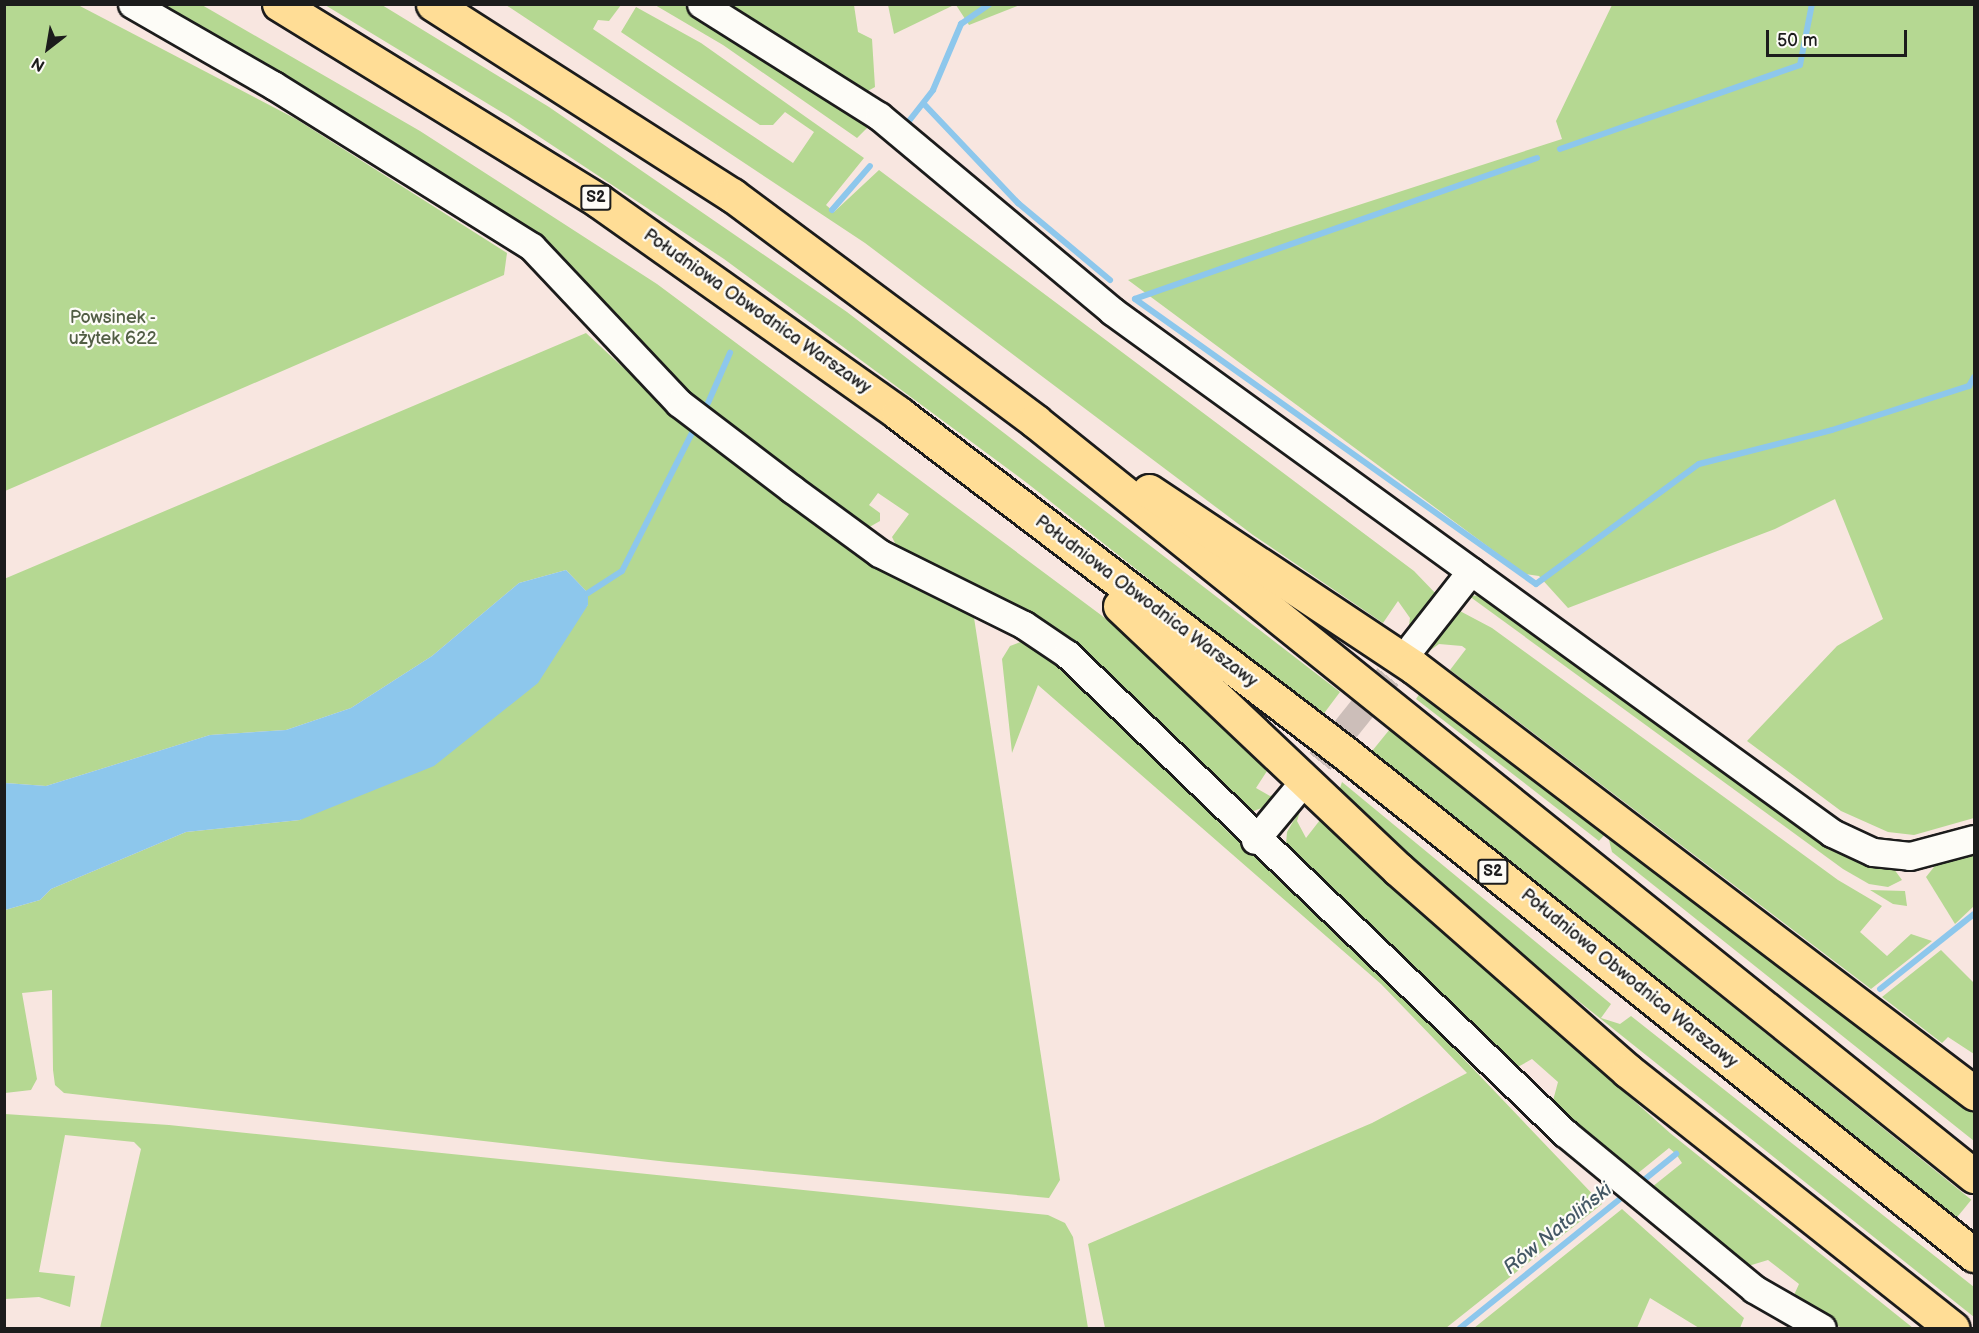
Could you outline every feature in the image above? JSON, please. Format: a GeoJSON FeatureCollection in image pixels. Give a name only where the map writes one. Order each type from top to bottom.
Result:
{"type":"FeatureCollection","features":[{"type":"Feature","properties":{"kind":"highway","name":"Południowa Obwodnica Warszawy"},"geometry":{"type":"LineString","coordinates":[[279,4],[599,201],[1007,496],[1345,753],[1974,1255]]}},
{"type":"Feature","properties":{"kind":"highway"},"geometry":{"type":"LineString","coordinates":[[433,4],[732,195],[1035,421],[1974,1176]]}},
{"type":"Feature","properties":{"kind":"highway"},"geometry":{"type":"LineString","coordinates":[[1035,421],[1414,667],[1974,1093]]}},
{"type":"Feature","properties":{"kind":"highway"},"geometry":{"type":"LineString","coordinates":[[1007,496],[1398,869],[1628,1071],[1952,1329]]}},
{"type":"Feature","properties":{"kind":"street"},"geometry":{"type":"LineString","coordinates":[[132,4],[273,85],[532,247],[679,403],[879,553],[1024,625],[1067,654],[1256,840],[1565,1133],[1754,1289],[1822,1329]]}},
{"type":"Feature","properties":{"kind":"street"},"geometry":{"type":"LineString","coordinates":[[701,4],[879,116],[1112,311],[1846,841],[1910,856],[1974,839]]}},
{"type":"Feature","properties":{"kind":"street"},"geometry":{"type":"LineString","coordinates":[[1413,645],[1471,571]]}},
{"type":"Feature","properties":{"kind":"street"},"geometry":{"type":"LineString","coordinates":[[1256,840],[1294,793]]}},
{"type":"Feature","properties":{"kind":"green space","name":"Powsinek - użytek 622"},"geometry":{"type":"Polygon","coordinates":[[[5,4],[78,5],[296,119],[507,253],[504,275],[5,491],[5,4]]]}},
{"type":"Feature","properties":{"kind":"green space"},"geometry":{"type":"Polygon","coordinates":[[[888,4],[954,5],[894,34],[888,4]]]}},
{"type":"Feature","properties":{"kind":"green space"},"geometry":{"type":"Polygon","coordinates":[[[148,5],[202,5],[420,131],[657,284],[1101,615],[1157,661],[1267,771],[1256,788],[1270,796],[1279,793],[1267,806],[1251,812],[1109,678],[898,549],[892,537],[909,514],[878,493],[869,505],[880,513],[880,521],[866,529],[773,463],[674,382],[575,269],[540,241],[148,5]]]}},
{"type":"Feature","properties":{"kind":"green space"},"geometry":{"type":"Polygon","coordinates":[[[325,5],[382,5],[549,107],[847,312],[1340,692],[1322,716],[1027,483],[724,259],[508,116],[325,5]]]}},
{"type":"Feature","properties":{"kind":"green space"},"geometry":{"type":"Polygon","coordinates":[[[506,5],[621,5],[609,21],[598,20],[593,29],[793,163],[814,132],[785,112],[773,125],[760,125],[621,32],[636,7],[701,43],[864,158],[826,205],[834,212],[879,170],[1414,571],[1439,597],[1408,632],[1410,618],[1398,601],[1383,623],[1253,535],[865,243],[506,5]]]}},
{"type":"Feature","properties":{"kind":"green space"},"geometry":{"type":"Polygon","coordinates":[[[655,5],[683,5],[872,123],[857,138],[723,45],[655,5]]]}},
{"type":"Feature","properties":{"kind":"green space"},"geometry":{"type":"Polygon","coordinates":[[[719,5],[854,5],[858,32],[872,39],[875,87],[866,92],[719,5]]]}},
{"type":"Feature","properties":{"kind":"green space"},"geometry":{"type":"Polygon","coordinates":[[[956,5],[1020,5],[969,25],[956,5]]]}},
{"type":"Feature","properties":{"kind":"green space"},"geometry":{"type":"Polygon","coordinates":[[[1612,5],[1974,5],[1974,818],[1914,835],[1888,832],[1841,811],[1747,741],[1837,646],[1883,619],[1835,499],[1775,529],[1568,608],[1539,576],[1525,574],[1128,280],[1562,139],[1556,121],[1612,5]]]}},
{"type":"Feature","properties":{"kind":"green space"},"geometry":{"type":"Polygon","coordinates":[[[586,333],[701,440],[706,433],[973,611],[1060,1180],[1049,1198],[668,1162],[64,1093],[55,1085],[53,1070],[52,990],[22,993],[37,1079],[31,1090],[5,1093],[5,910],[40,900],[51,889],[186,832],[300,820],[588,605],[588,593],[566,570],[519,583],[432,656],[351,708],[286,730],[210,735],[46,786],[5,783],[4,579],[586,333]]]}},
{"type":"Feature","properties":{"kind":"green space"},"geometry":{"type":"Polygon","coordinates":[[[1484,595],[1891,865],[1902,880],[1888,887],[1869,884],[1843,869],[1469,596],[1484,595]]]}},
{"type":"Feature","properties":{"kind":"green space"},"geometry":{"type":"Polygon","coordinates":[[[1458,610],[1492,628],[1838,880],[1882,906],[1860,932],[1887,956],[1911,934],[1932,941],[1871,989],[1450,670],[1466,649],[1462,646],[1439,644],[1425,654],[1458,610]]]}},
{"type":"Feature","properties":{"kind":"green space"},"geometry":{"type":"Polygon","coordinates":[[[1023,641],[1039,647],[1086,686],[1227,831],[1379,970],[1602,1204],[1446,1328],[1105,1328],[1088,1244],[1372,1123],[1467,1073],[1381,984],[1038,685],[1012,753],[1002,659],[1010,646],[1023,641]]]}},
{"type":"Feature","properties":{"kind":"green space"},"geometry":{"type":"Polygon","coordinates":[[[1422,690],[1974,1110],[1974,1141],[1612,852],[1607,832],[1599,841],[1416,699],[1422,690]]]}},
{"type":"Feature","properties":{"kind":"green space"},"geometry":{"type":"Polygon","coordinates":[[[1390,729],[1971,1200],[1952,1224],[1370,753],[1390,729]]]}},
{"type":"Feature","properties":{"kind":"green space"},"geometry":{"type":"Polygon","coordinates":[[[1342,782],[1611,1004],[1601,1018],[1620,1024],[1631,1016],[1974,1287],[1974,1317],[1532,964],[1397,850],[1338,794],[1342,782]]]}},
{"type":"Feature","properties":{"kind":"green space"},"geometry":{"type":"Polygon","coordinates":[[[1301,808],[1297,821],[1306,838],[1320,820],[1670,1133],[1913,1328],[1842,1328],[1799,1306],[1794,1295],[1799,1284],[1768,1260],[1745,1267],[1647,1191],[1682,1163],[1676,1154],[1669,1148],[1632,1178],[1551,1108],[1558,1082],[1532,1059],[1516,1068],[1295,857],[1286,844],[1287,832],[1301,808]]]}},
{"type":"Feature","properties":{"kind":"green space"},"geometry":{"type":"Polygon","coordinates":[[[1974,848],[1974,906],[1955,924],[1926,877],[1938,862],[1974,848]]]}},
{"type":"Feature","properties":{"kind":"green space"},"geometry":{"type":"Polygon","coordinates":[[[1870,890],[1905,891],[1907,906],[1893,904],[1870,890]]]}},
{"type":"Feature","properties":{"kind":"green space"},"geometry":{"type":"Polygon","coordinates":[[[1941,950],[1974,983],[1974,1054],[1948,1037],[1942,1043],[1882,997],[1941,950]]]}},
{"type":"Feature","properties":{"kind":"green space"},"geometry":{"type":"Polygon","coordinates":[[[5,1114],[169,1125],[1048,1215],[1065,1223],[1073,1237],[1088,1328],[100,1328],[141,1149],[134,1142],[65,1135],[39,1272],[75,1276],[70,1307],[39,1297],[5,1299],[5,1114]]]}},
{"type":"Feature","properties":{"kind":"green space"},"geometry":{"type":"Polygon","coordinates":[[[1622,1209],[1744,1318],[1740,1328],[1699,1328],[1650,1298],[1637,1328],[1474,1328],[1622,1209]]]}},
{"type":"Feature","properties":{"kind":"water"},"geometry":{"type":"Polygon","coordinates":[[[566,570],[588,593],[588,605],[538,683],[434,766],[300,820],[186,832],[51,889],[40,900],[5,910],[5,783],[46,786],[210,735],[286,730],[351,708],[432,656],[519,583],[566,570]]]}},
{"type":"Feature","properties":{"kind":"waterway"},"geometry":{"type":"LineString","coordinates":[[909,121],[933,90],[961,24],[990,4]]}},
{"type":"Feature","properties":{"kind":"waterway"},"geometry":{"type":"LineString","coordinates":[[1560,149],[1800,65],[1812,4]]}},
{"type":"Feature","properties":{"kind":"waterway"},"geometry":{"type":"LineString","coordinates":[[924,104],[1018,203],[1110,280]]}},
{"type":"Feature","properties":{"kind":"waterway"},"geometry":{"type":"LineString","coordinates":[[1537,158],[1135,299],[1536,584],[1699,464],[1832,430],[1969,386],[1974,377]]}},
{"type":"Feature","properties":{"kind":"waterway"},"geometry":{"type":"LineString","coordinates":[[832,210],[870,166]]}},
{"type":"Feature","properties":{"kind":"waterway"},"geometry":{"type":"LineString","coordinates":[[708,403],[730,353]]}},
{"type":"Feature","properties":{"kind":"waterway"},"geometry":{"type":"LineString","coordinates":[[588,593],[622,571],[694,429]]}},
{"type":"Feature","properties":{"kind":"waterway","name":"Rów Natoliński"},"geometry":{"type":"LineString","coordinates":[[1880,989],[1974,914]]}},
{"type":"Feature","properties":{"kind":"waterway","name":"Rów Natoliński"},"geometry":{"type":"LineString","coordinates":[[1639,1184],[1676,1154]]}},
{"type":"Feature","properties":{"kind":"waterway","name":"Rów Natoliński"},"geometry":{"type":"LineString","coordinates":[[1460,1328],[1626,1194]]}},
{"type":"Feature","properties":{"kind":"tunnel"},"geometry":{"type":"LineString","coordinates":[[1294,793],[1413,645]]}}]}
